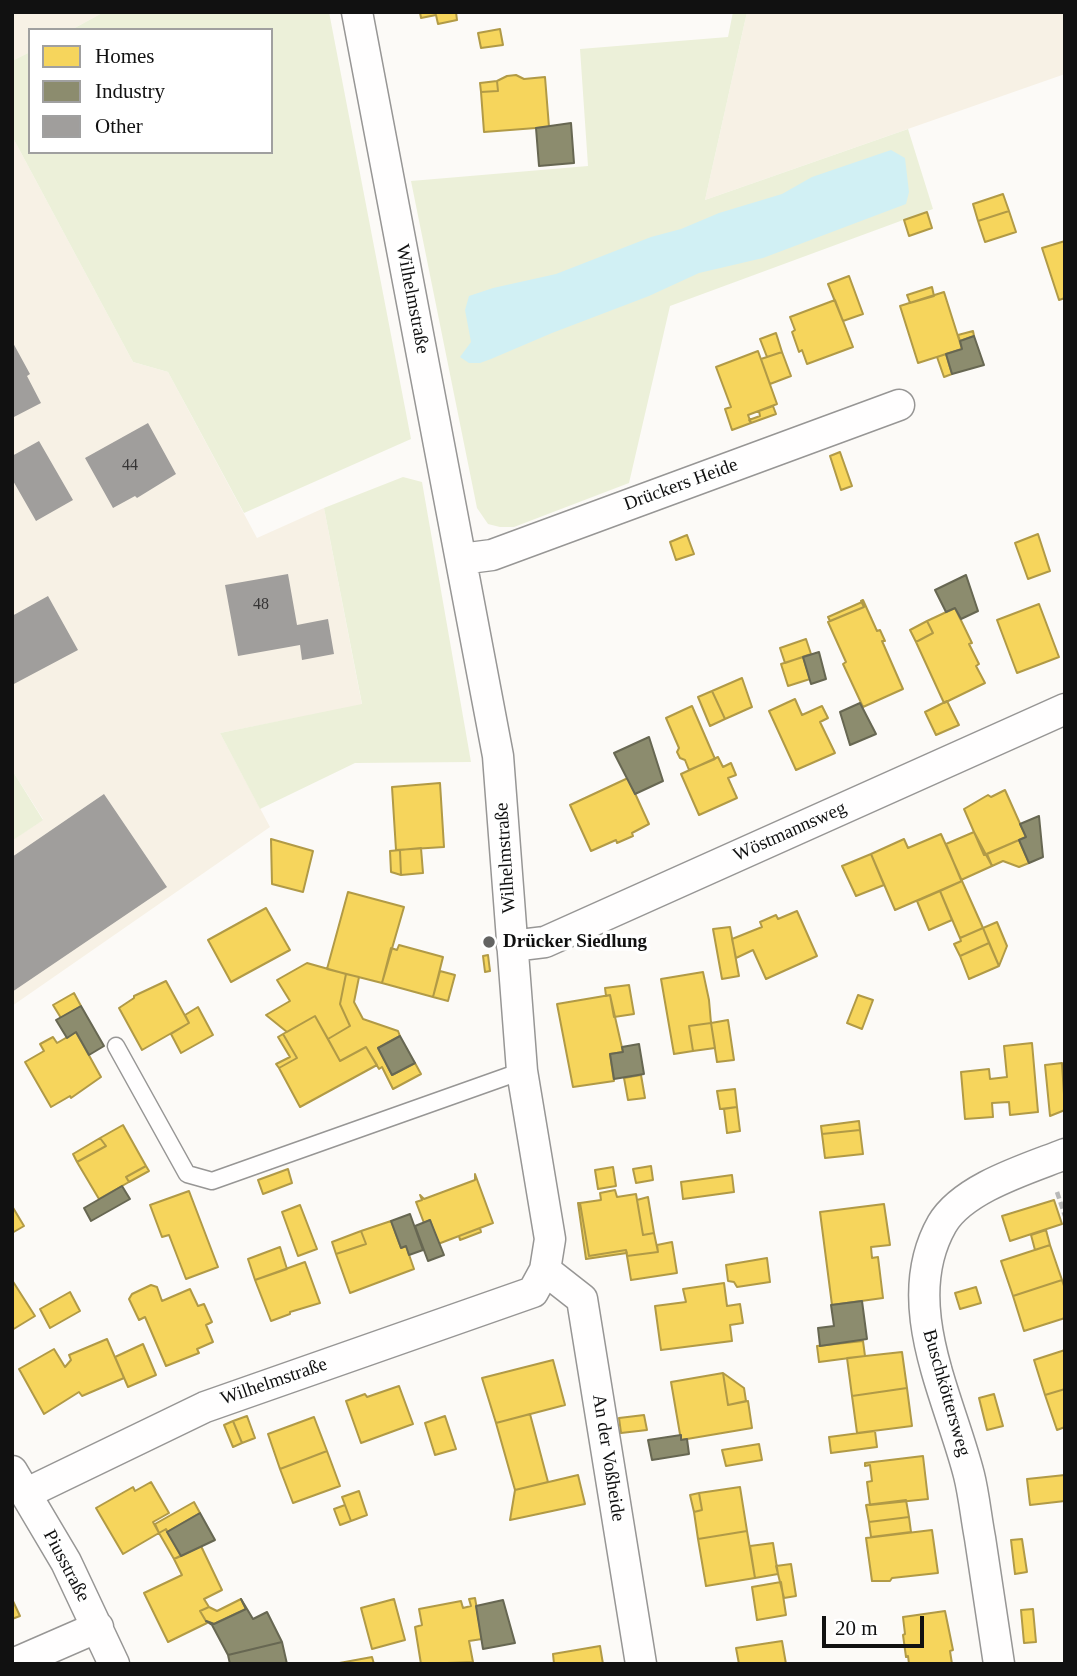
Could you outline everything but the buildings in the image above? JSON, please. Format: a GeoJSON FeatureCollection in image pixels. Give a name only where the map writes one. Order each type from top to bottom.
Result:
{"type":"FeatureCollection","features":[{"type":"Feature","properties":{"kind":"street","name":"Wilhelmstraße"},"geometry":{"type":"LineString","coordinates":[[19,1482],[205,1406],[533,1292],[545,1270],[550,1238],[522,1071],[498,756],[357,12]]}},
{"type":"Feature","properties":{"kind":"street","name":"Drückers Heide"},"geometry":{"type":"LineString","coordinates":[[461,559],[492,555],[899,405]]}},
{"type":"Feature","properties":{"kind":"street","name":"Wöstmannsweg"},"geometry":{"type":"LineString","coordinates":[[512,946],[545,942],[1065,709]]}},
{"type":"Feature","properties":{"kind":"street","name":"Buschköttersweg"},"geometry":{"type":"LineString","coordinates":[[999,1664],[970,1477],[928,1334],[924,1302],[926,1273],[932,1246],[943,1222],[959,1205],[979,1190],[1065,1154]]}},
{"type":"Feature","properties":{"kind":"street","name":"An der Voßheide"},"geometry":{"type":"LineString","coordinates":[[545,1270],[582,1300],[641,1664]]}},
{"type":"Feature","properties":{"kind":"street","name":"Piusstraße"},"geometry":{"type":"LineString","coordinates":[[19,1482],[98,1627],[114,1664]]}},
{"type":"Feature","properties":{"kind":"street"},"geometry":{"type":"LineString","coordinates":[[13,1664],[98,1627]]}},
{"type":"Feature","properties":{"kind":"lane"},"geometry":{"type":"LineString","coordinates":[[116,1045],[187,1174],[212,1181],[522,1071]]}},
{"type":"Feature","properties":{"kind":"shaded area"},"geometry":{"type":"Polygon","coordinates":[[[12,12],[104,12],[75,28],[28,28],[28,53],[12,61],[12,12]]]}},
{"type":"Feature","properties":{"kind":"shaded area"},"geometry":{"type":"Polygon","coordinates":[[[747,12],[1065,12],[1065,74],[705,200],[747,12]]]}},
{"type":"Feature","properties":{"kind":"shaded area"},"geometry":{"type":"Polygon","coordinates":[[[12,136],[133,362],[168,372],[257,538],[324,508],[362,705],[220,733],[270,827],[12,1006],[12,841],[43,819],[12,770],[12,136]]]}},
{"type":"Feature","properties":{"kind":"green space"},"geometry":{"type":"Polygon","coordinates":[[[104,12],[329,12],[411,439],[244,513],[168,372],[133,362],[12,136],[12,61],[28,53],[28,154],[273,154],[273,28],[75,28],[104,12]]]}},
{"type":"Feature","properties":{"kind":"green space"},"geometry":{"type":"Polygon","coordinates":[[[733,12],[747,12],[705,200],[908,129],[933,209],[670,306],[629,483],[514,527],[488,524],[477,508],[411,181],[588,166],[580,49],[728,37],[733,12]]]}},
{"type":"Feature","properties":{"kind":"green space"},"geometry":{"type":"Polygon","coordinates":[[[403,477],[422,482],[471,762],[355,763],[260,809],[220,733],[362,704],[324,508],[403,477]]]}},
{"type":"Feature","properties":{"kind":"green space"},"geometry":{"type":"Polygon","coordinates":[[[12,770],[43,820],[12,841],[12,770]]]}},
{"type":"Feature","properties":{"kind":"water"},"geometry":{"type":"Polygon","coordinates":[[[891,150],[905,158],[909,192],[906,204],[763,258],[699,273],[649,296],[480,363],[469,363],[460,357],[471,342],[465,310],[469,296],[556,274],[651,237],[782,194],[812,177],[891,150]]]}},
{"type":"Feature","properties":{"kind":"place","name":"Drücker Siedlung"},"geometry":{"type":"Point","coordinates":[489,942]}}]}
